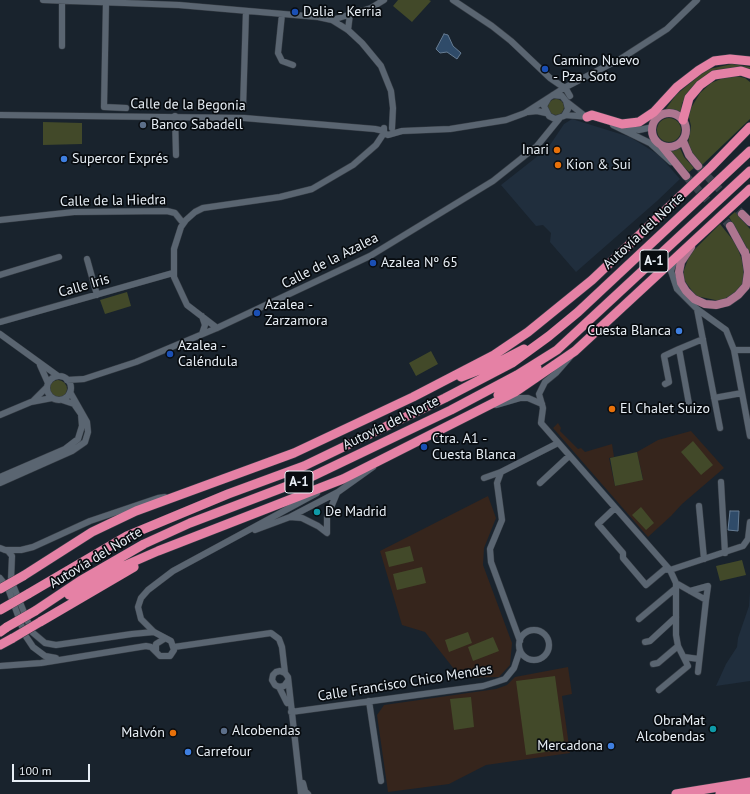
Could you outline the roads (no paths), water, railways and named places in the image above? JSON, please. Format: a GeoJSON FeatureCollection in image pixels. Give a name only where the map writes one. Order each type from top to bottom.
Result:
{"type":"FeatureCollection","features":[{"type":"Feature","properties":{"kind":"highway"},"geometry":{"type":"LineString","coordinates":[[586,117],[592,115],[622,124],[639,122],[654,112],[691,76],[714,61],[730,59],[750,62]]}},
{"type":"Feature","properties":{"kind":"highway"},"geometry":{"type":"LineString","coordinates":[[683,120],[689,98],[700,85],[714,75],[727,72],[741,72],[750,74]]}},
{"type":"Feature","properties":{"kind":"highway"},"geometry":{"type":"LineString","coordinates":[[661,115],[672,96],[691,76]]}},
{"type":"Feature","properties":{"kind":"highway"},"geometry":{"type":"LineString","coordinates":[[0,589],[92,532],[136,511],[294,453],[413,397],[494,355],[560,308],[722,156],[750,127]]}},
{"type":"Feature","properties":{"kind":"highway"},"geometry":{"type":"LineString","coordinates":[[722,156],[750,133]]}},
{"type":"Feature","properties":{"kind":"highway","name":"Autovía del Norte"},"geometry":{"type":"LineString","coordinates":[[0,610],[127,536],[221,496],[304,466],[446,398],[512,363],[549,336],[578,312],[750,152]]}},
{"type":"Feature","properties":{"kind":"highway","name":"Autovía del Norte"},"geometry":{"type":"LineString","coordinates":[[4,630],[80,581],[144,544],[190,523],[311,477],[450,410],[517,375],[557,350],[750,171]]}},
{"type":"Feature","properties":{"kind":"highway"},"geometry":{"type":"LineString","coordinates":[[37,610],[60,600],[126,565],[343,479],[515,392],[575,351],[708,226],[750,189]]}},
{"type":"Feature","properties":{"kind":"highway"},"geometry":{"type":"LineString","coordinates":[[413,397],[495,364],[549,336]]}},
{"type":"Feature","properties":{"kind":"highway"},"geometry":{"type":"LineString","coordinates":[[363,468],[375,460],[488,401],[550,360],[557,350]]}},
{"type":"Feature","properties":{"kind":"highway"},"geometry":{"type":"LineString","coordinates":[[0,645],[129,570],[196,536]]}},
{"type":"Feature","properties":{"kind":"highway"},"geometry":{"type":"LineString","coordinates":[[676,794],[750,782]]}},
{"type":"Feature","properties":{"kind":"highway"},"geometry":{"type":"LineString","coordinates":[[720,794],[750,790]]}},
{"type":"Feature","properties":{"kind":"main road"},"geometry":{"type":"LineString","coordinates":[[661,145],[673,147],[683,141],[686,134],[686,127],[683,120],[677,115],[669,113],[661,115],[657,118],[653,127],[656,140],[686,176]]}},
{"type":"Feature","properties":{"kind":"main road"},"geometry":{"type":"LineString","coordinates":[[683,141],[689,155],[698,166]]}},
{"type":"Feature","properties":{"kind":"main road"},"geometry":{"type":"LineString","coordinates":[[742,214],[750,222]]}},
{"type":"Feature","properties":{"kind":"main road"},"geometry":{"type":"LineString","coordinates":[[708,226],[686,253],[679,272],[681,283],[694,299],[705,304],[716,305],[728,302],[738,295],[746,286],[748,272],[746,252]]}},
{"type":"Feature","properties":{"kind":"main road"},"geometry":{"type":"LineString","coordinates":[[730,226],[746,252],[750,264]]}},
{"type":"Feature","properties":{"kind":"street"},"geometry":{"type":"LineString","coordinates":[[43,0],[200,7],[332,20],[348,30],[374,56],[389,82],[393,108],[392,129],[402,131],[450,129],[506,120],[525,113],[537,111],[546,113],[552,118],[559,118],[565,115],[586,117],[639,130],[653,127]]}},
{"type":"Feature","properties":{"kind":"street"},"geometry":{"type":"LineString","coordinates":[[62,0],[62,46]]}},
{"type":"Feature","properties":{"kind":"street"},"geometry":{"type":"LineString","coordinates":[[200,0],[200,7]]}},
{"type":"Feature","properties":{"kind":"street"},"geometry":{"type":"LineString","coordinates":[[332,20],[371,8],[384,0]]}},
{"type":"Feature","properties":{"kind":"street"},"geometry":{"type":"LineString","coordinates":[[453,0],[492,26],[511,41],[550,78],[564,88],[568,102]]}},
{"type":"Feature","properties":{"kind":"street"},"geometry":{"type":"LineString","coordinates":[[525,113],[564,88],[622,58],[667,29],[698,0]]}},
{"type":"Feature","properties":{"kind":"street"},"geometry":{"type":"LineString","coordinates":[[106,2],[104,107],[126,108]]}},
{"type":"Feature","properties":{"kind":"street"},"geometry":{"type":"LineString","coordinates":[[243,108],[246,11]]}},
{"type":"Feature","properties":{"kind":"street"},"geometry":{"type":"LineString","coordinates":[[282,14],[278,53],[282,61],[293,65]]}},
{"type":"Feature","properties":{"kind":"street"},"geometry":{"type":"LineString","coordinates":[[348,30],[350,14]]}},
{"type":"Feature","properties":{"kind":"street"},"geometry":{"type":"LineString","coordinates":[[546,113],[544,106],[550,97],[553,88],[550,78]]}},
{"type":"Feature","properties":{"kind":"street"},"geometry":{"type":"LineString","coordinates":[[565,115],[568,102],[577,82]]}},
{"type":"Feature","properties":{"kind":"street"},"geometry":{"type":"LineString","coordinates":[[550,97],[562,96],[586,117]]}},
{"type":"Feature","properties":{"kind":"street","name":"Calle de la Begonia"},"geometry":{"type":"LineString","coordinates":[[0,115],[244,118],[384,130],[389,126],[392,129]]}},
{"type":"Feature","properties":{"kind":"street"},"geometry":{"type":"LineString","coordinates":[[175,116],[176,155]]}},
{"type":"Feature","properties":{"kind":"street","name":"Calle de la Azalea"},"geometry":{"type":"LineString","coordinates":[[67,380],[84,379],[136,362],[217,328],[370,256],[492,181],[537,146],[559,118]]}},
{"type":"Feature","properties":{"kind":"street"},"geometry":{"type":"LineString","coordinates":[[612,124],[650,144],[686,176]]}},
{"type":"Feature","properties":{"kind":"street"},"geometry":{"type":"LineString","coordinates":[[217,328],[187,305],[176,284],[173,272],[174,249],[183,223],[190,215],[203,208],[280,198],[312,188],[353,165],[376,145],[384,130]]}},
{"type":"Feature","properties":{"kind":"street","name":"Calle de la Hiedra"},"geometry":{"type":"LineString","coordinates":[[0,220],[74,212],[167,211],[175,214],[183,223]]}},
{"type":"Feature","properties":{"kind":"street"},"geometry":{"type":"LineString","coordinates":[[686,253],[673,265],[671,271],[677,289],[697,309],[726,330],[734,350],[750,436]]}},
{"type":"Feature","properties":{"kind":"street"},"geometry":{"type":"LineString","coordinates":[[0,275],[59,257]]}},
{"type":"Feature","properties":{"kind":"street"},"geometry":{"type":"LineString","coordinates":[[87,259],[97,295]]}},
{"type":"Feature","properties":{"kind":"street","name":"Calle Iris"},"geometry":{"type":"LineString","coordinates":[[0,322],[173,272]]}},
{"type":"Feature","properties":{"kind":"street"},"geometry":{"type":"LineString","coordinates":[[697,309],[720,428]]}},
{"type":"Feature","properties":{"kind":"street"},"geometry":{"type":"LineString","coordinates":[[202,316],[205,325],[202,334]]}},
{"type":"Feature","properties":{"kind":"street"},"geometry":{"type":"LineString","coordinates":[[0,334],[58,376],[67,380],[70,391],[87,422],[88,432],[85,442],[72,451],[0,483]]}},
{"type":"Feature","properties":{"kind":"street"},"geometry":{"type":"LineString","coordinates":[[665,384],[669,382],[664,356],[703,339]]}},
{"type":"Feature","properties":{"kind":"street"},"geometry":{"type":"LineString","coordinates":[[679,349],[690,404]]}},
{"type":"Feature","properties":{"kind":"street"},"geometry":{"type":"LineString","coordinates":[[734,350],[750,350]]}},
{"type":"Feature","properties":{"kind":"street"},"geometry":{"type":"LineString","coordinates":[[575,351],[556,373],[545,382],[539,394],[542,404],[541,423],[670,570],[676,586],[676,635],[678,646],[688,666],[659,690]]}},
{"type":"Feature","properties":{"kind":"street"},"geometry":{"type":"LineString","coordinates":[[36,360],[44,370],[47,392],[52,398]]}},
{"type":"Feature","properties":{"kind":"street"},"geometry":{"type":"LineString","coordinates":[[31,402],[52,378],[58,376]]}},
{"type":"Feature","properties":{"kind":"street","name":"Calle de la Azalea"},"geometry":{"type":"LineString","coordinates":[[70,391],[84,379]]}},
{"type":"Feature","properties":{"kind":"street"},"geometry":{"type":"LineString","coordinates":[[62,400],[70,391]]}},
{"type":"Feature","properties":{"kind":"street"},"geometry":{"type":"LineString","coordinates":[[714,398],[742,393]]}},
{"type":"Feature","properties":{"kind":"street"},"geometry":{"type":"LineString","coordinates":[[0,415],[31,402],[52,398],[74,404],[81,414],[82,426],[78,439],[65,450],[0,477]]}},
{"type":"Feature","properties":{"kind":"street"},"geometry":{"type":"LineString","coordinates":[[487,407],[520,398],[528,398],[542,404]]}},
{"type":"Feature","properties":{"kind":"street"},"geometry":{"type":"LineString","coordinates":[[484,478],[501,472],[558,443]]}},
{"type":"Feature","properties":{"kind":"street"},"geometry":{"type":"LineString","coordinates":[[231,540],[290,517],[338,492],[388,456]]}},
{"type":"Feature","properties":{"kind":"street"},"geometry":{"type":"LineString","coordinates":[[540,483],[570,456]]}},
{"type":"Feature","properties":{"kind":"street"},"geometry":{"type":"LineString","coordinates":[[501,472],[498,487],[502,520],[490,549],[490,562],[520,641],[520,650],[516,666]]}},
{"type":"Feature","properties":{"kind":"street"},"geometry":{"type":"LineString","coordinates":[[0,666],[41,662],[146,646],[156,651],[160,656],[166,657],[172,654],[174,647],[171,641],[164,639],[154,632],[141,619],[138,607],[141,598],[148,590],[173,571],[343,479]]}},
{"type":"Feature","properties":{"kind":"street"},"geometry":{"type":"LineString","coordinates":[[721,482],[725,553]]}},
{"type":"Feature","properties":{"kind":"street"},"geometry":{"type":"LineString","coordinates":[[290,517],[302,518],[327,532],[328,517],[338,492]]}},
{"type":"Feature","properties":{"kind":"street"},"geometry":{"type":"LineString","coordinates":[[2,548],[21,550],[33,547],[90,521],[158,498],[171,497]]}},
{"type":"Feature","properties":{"kind":"street"},"geometry":{"type":"LineString","coordinates":[[699,506],[704,559]]}},
{"type":"Feature","properties":{"kind":"street"},"geometry":{"type":"LineString","coordinates":[[615,508],[598,524],[623,553],[623,558],[646,585],[665,569],[670,570],[743,546],[748,539],[750,522]]}},
{"type":"Feature","properties":{"kind":"street"},"geometry":{"type":"LineString","coordinates":[[2,548],[12,556],[11,580],[32,632],[37,638],[45,643],[56,645],[154,632]]}},
{"type":"Feature","properties":{"kind":"street"},"geometry":{"type":"LineString","coordinates":[[0,574],[6,573],[11,568]]}},
{"type":"Feature","properties":{"kind":"street"},"geometry":{"type":"LineString","coordinates":[[0,578],[8,588],[25,636],[33,647],[44,656],[61,658]]}},
{"type":"Feature","properties":{"kind":"street"},"geometry":{"type":"LineString","coordinates":[[676,586],[690,590],[706,600]]}},
{"type":"Feature","properties":{"kind":"street"},"geometry":{"type":"LineString","coordinates":[[639,619],[676,586]]}},
{"type":"Feature","properties":{"kind":"street"},"geometry":{"type":"LineString","coordinates":[[690,590],[708,586],[698,672]]}},
{"type":"Feature","properties":{"kind":"street"},"geometry":{"type":"LineString","coordinates":[[645,642],[650,641],[676,617]]}},
{"type":"Feature","properties":{"kind":"street"},"geometry":{"type":"LineString","coordinates":[[513,624],[522,630],[539,631],[544,634],[549,642],[548,652],[540,659],[529,659],[520,650]]}},
{"type":"Feature","properties":{"kind":"street"},"geometry":{"type":"LineString","coordinates":[[520,641],[529,631]]}},
{"type":"Feature","properties":{"kind":"street"},"geometry":{"type":"LineString","coordinates":[[174,647],[271,633],[279,639],[282,647],[287,682],[301,794]]}},
{"type":"Feature","properties":{"kind":"street"},"geometry":{"type":"LineString","coordinates":[[156,651],[156,644],[164,639]]}},
{"type":"Feature","properties":{"kind":"street"},"geometry":{"type":"LineString","coordinates":[[653,664],[658,664],[678,646]]}},
{"type":"Feature","properties":{"kind":"street"},"geometry":{"type":"LineString","coordinates":[[282,647],[278,671],[274,674],[272,680],[275,685],[279,687],[291,712]]}},
{"type":"Feature","properties":{"kind":"street"},"geometry":{"type":"LineString","coordinates":[[684,657],[699,659]]}},
{"type":"Feature","properties":{"kind":"street","name":"Calle Francisco Chico Mendes"},"geometry":{"type":"LineString","coordinates":[[291,712],[483,686],[505,679],[516,666],[529,659]]}},
{"type":"Feature","properties":{"kind":"street"},"geometry":{"type":"LineString","coordinates":[[278,671],[285,673]]}},
{"type":"Feature","properties":{"kind":"street"},"geometry":{"type":"LineString","coordinates":[[279,687],[284,686],[287,682]]}},
{"type":"Feature","properties":{"kind":"street"},"geometry":{"type":"LineString","coordinates":[[369,701],[380,781]]}},
{"type":"Feature","properties":{"kind":"street"},"geometry":{"type":"LineString","coordinates":[[298,764],[305,791],[308,794]]}},
{"type":"Feature","properties":{"kind":"water"},"geometry":{"type":"Polygon","coordinates":[[[444,34],[448,35],[453,46],[461,53],[457,59],[447,52],[440,53],[436,49],[444,34]]]}},
{"type":"Feature","properties":{"kind":"water"},"geometry":{"type":"Polygon","coordinates":[[[730,511],[739,511],[738,531],[728,530],[730,511]]]}},
{"type":"Feature","properties":{"kind":"tunnel"},"geometry":{"type":"LineString","coordinates":[[698,166],[742,214]]}},
{"type":"Feature","properties":{"kind":"tunnel"},"geometry":{"type":"LineString","coordinates":[[686,176],[730,226]]}},
{"type":"Feature","properties":{"kind":"place","name":"Dalia - Kerria"},"geometry":{"type":"Point","coordinates":[295,12]}},
{"type":"Feature","properties":{"kind":"place","name":"Camino Nuevo - Pza. Soto"},"geometry":{"type":"Point","coordinates":[545,69]}},
{"type":"Feature","properties":{"kind":"place","name":"Banco Sabadell"},"geometry":{"type":"Point","coordinates":[143,125]}},
{"type":"Feature","properties":{"kind":"place","name":"Inari"},"geometry":{"type":"Point","coordinates":[557,150]}},
{"type":"Feature","properties":{"kind":"place","name":"Supercor Exprés"},"geometry":{"type":"Point","coordinates":[64,159]}},
{"type":"Feature","properties":{"kind":"place","name":"Kion & Sui"},"geometry":{"type":"Point","coordinates":[558,165]}},
{"type":"Feature","properties":{"kind":"place","name":"Azalea Nº 65"},"geometry":{"type":"Point","coordinates":[373,263]}},
{"type":"Feature","properties":{"kind":"place","name":"Azalea - Zarzamora"},"geometry":{"type":"Point","coordinates":[257,313]}},
{"type":"Feature","properties":{"kind":"place","name":"Cuesta Blanca"},"geometry":{"type":"Point","coordinates":[679,331]}},
{"type":"Feature","properties":{"kind":"place","name":"Azalea - Caléndula"},"geometry":{"type":"Point","coordinates":[170,354]}},
{"type":"Feature","properties":{"kind":"place","name":"El Chalet Suizo"},"geometry":{"type":"Point","coordinates":[612,409]}},
{"type":"Feature","properties":{"kind":"place","name":"Ctra. A1 - Cuesta Blanca"},"geometry":{"type":"Point","coordinates":[424,447]}},
{"type":"Feature","properties":{"kind":"place","name":"De Madrid"},"geometry":{"type":"Point","coordinates":[317,512]}},
{"type":"Feature","properties":{"kind":"place","name":"ObraMat Alcobendas"},"geometry":{"type":"Point","coordinates":[713,729]}},
{"type":"Feature","properties":{"kind":"place","name":"Alcobendas"},"geometry":{"type":"Point","coordinates":[224,731]}},
{"type":"Feature","properties":{"kind":"place","name":"Malvón"},"geometry":{"type":"Point","coordinates":[173,733]}},
{"type":"Feature","properties":{"kind":"place","name":"Mercadona"},"geometry":{"type":"Point","coordinates":[611,746]}},
{"type":"Feature","properties":{"kind":"place","name":"Carrefour"},"geometry":{"type":"Point","coordinates":[188,752]}}]}
